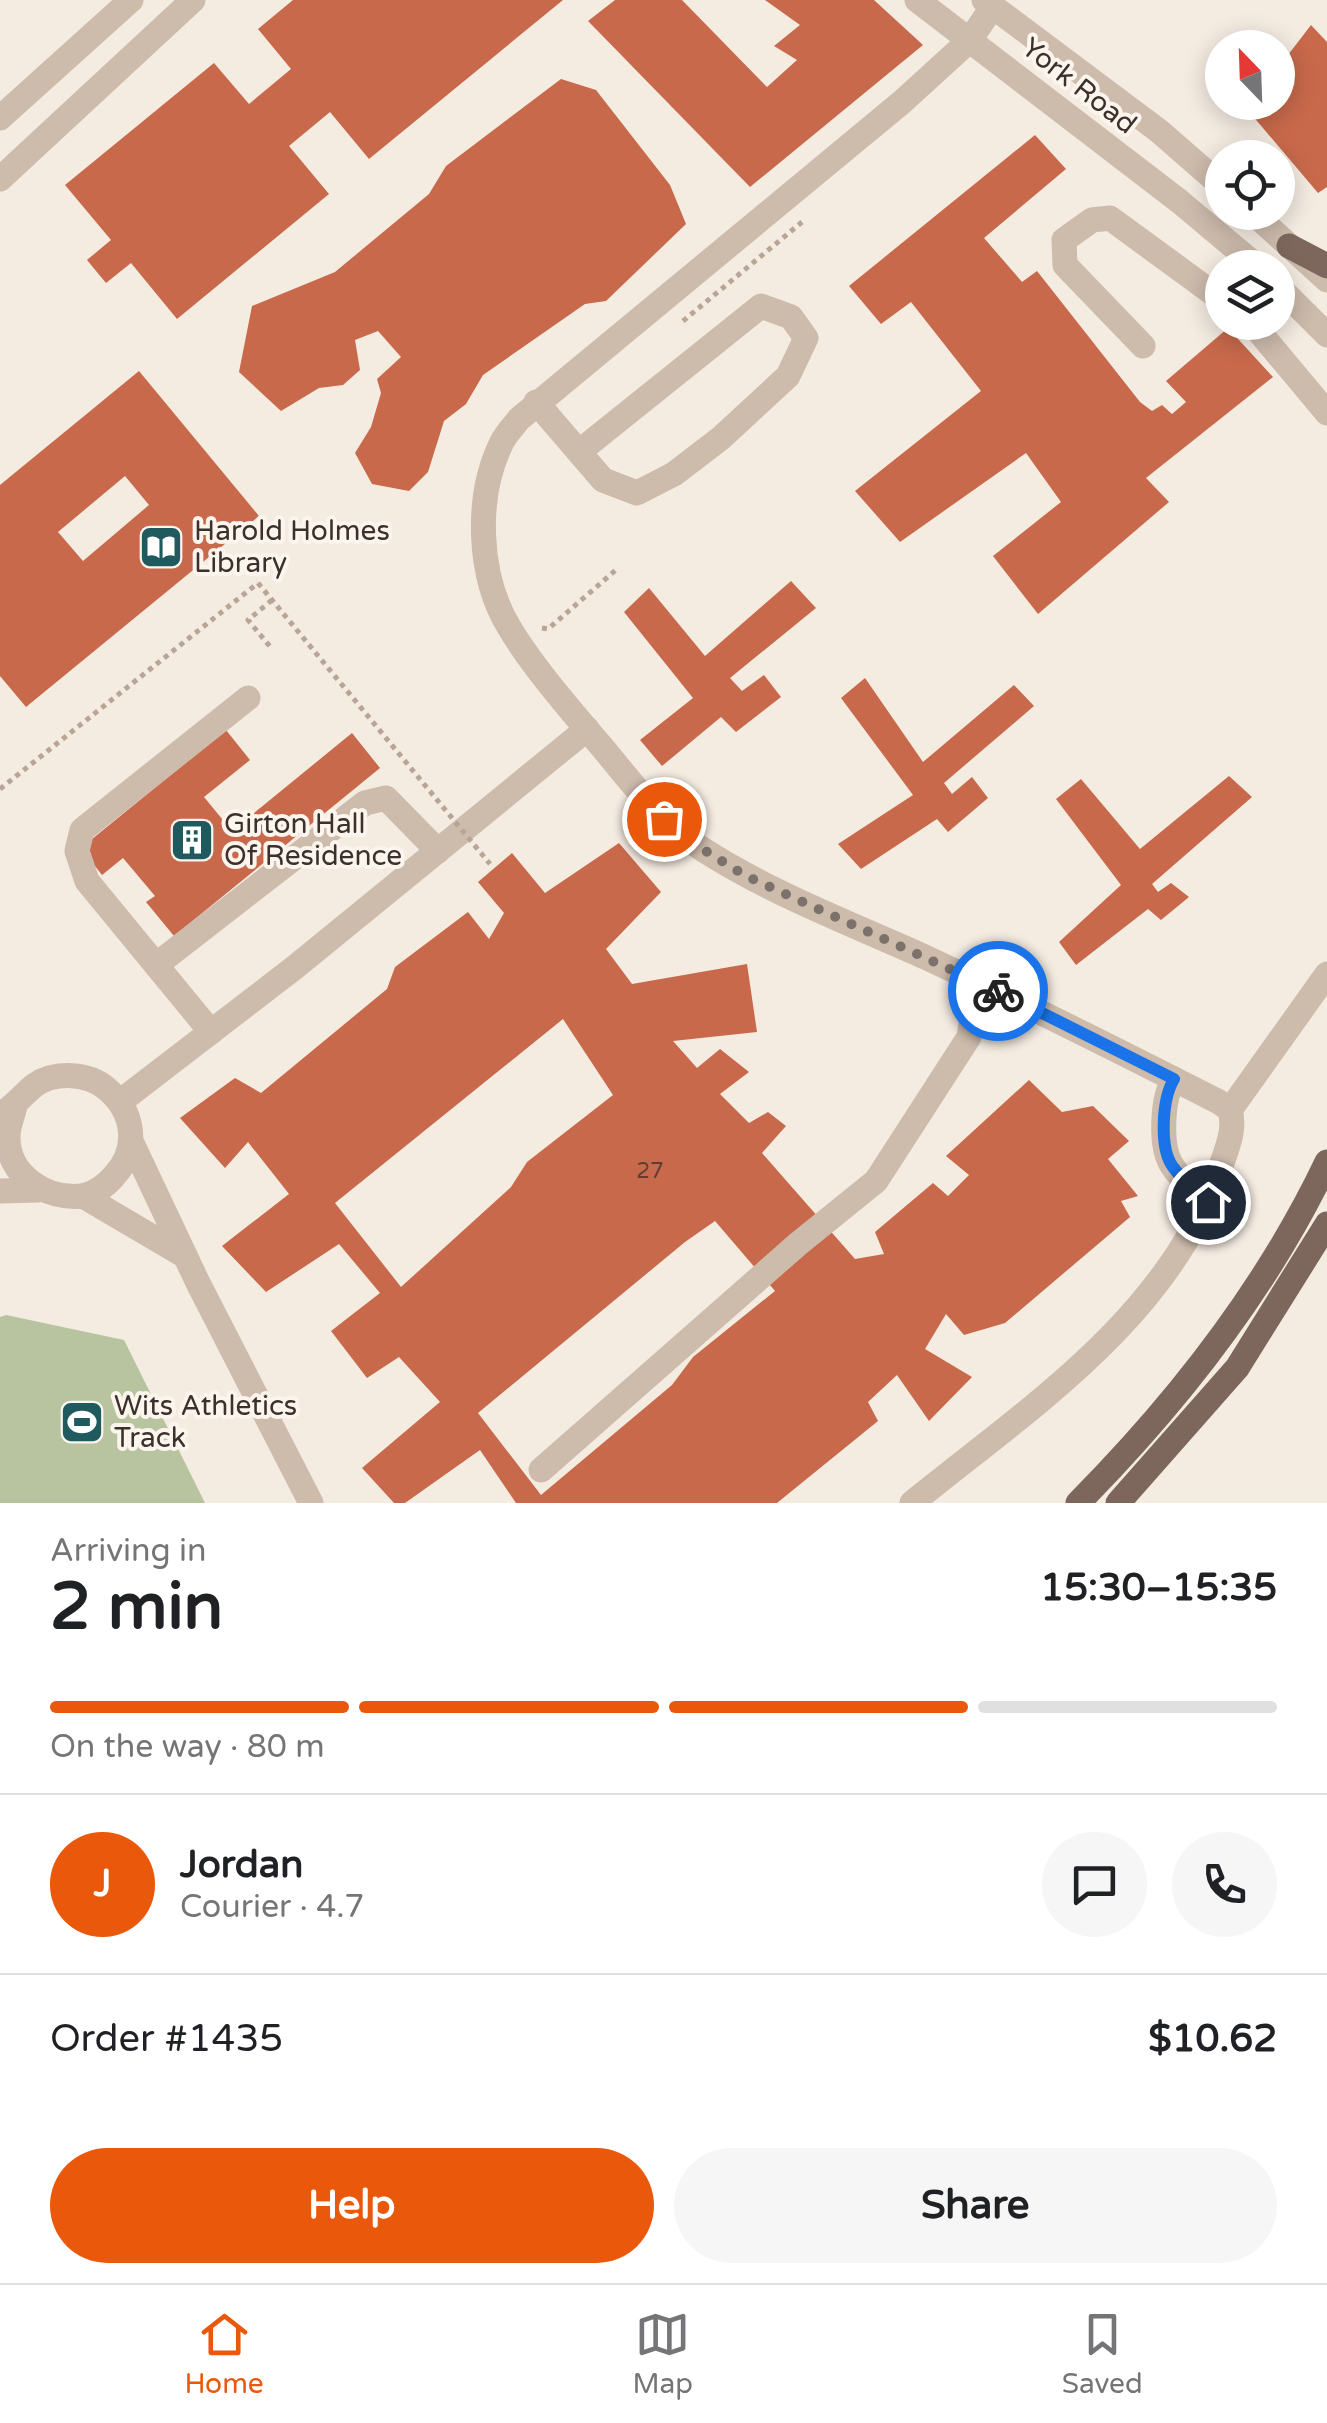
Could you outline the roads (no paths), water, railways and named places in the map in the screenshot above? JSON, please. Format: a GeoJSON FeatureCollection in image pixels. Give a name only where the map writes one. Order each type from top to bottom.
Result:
{"type":"FeatureCollection","features":[{"type":"Feature","properties":{"kind":"main road"},"geometry":{"type":"LineString","coordinates":[[1289,246],[1327,266]]}},
{"type":"Feature","properties":{"kind":"main road"},"geometry":{"type":"LineString","coordinates":[[1078,1503],[1167,1405],[1233,1321],[1264,1276],[1327,1162]]}},
{"type":"Feature","properties":{"kind":"main road"},"geometry":{"type":"LineString","coordinates":[[1118,1503],[1236,1368],[1327,1224]]}},
{"type":"Feature","properties":{"kind":"street"},"geometry":{"type":"LineString","coordinates":[[0,118],[131,0]]}},
{"type":"Feature","properties":{"kind":"street"},"geometry":{"type":"LineString","coordinates":[[5,164],[193,0]]}},
{"type":"Feature","properties":{"kind":"street","name":"York Road"},"geometry":{"type":"LineString","coordinates":[[917,0],[1237,250]]}},
{"type":"Feature","properties":{"kind":"street"},"geometry":{"type":"LineString","coordinates":[[988,3],[970,40],[902,102],[536,402],[501,442],[489,480],[484,523],[487,566],[493,592],[509,627],[587,730],[664,819],[699,847],[746,876],[978,982],[1230,1110]]}},
{"type":"Feature","properties":{"kind":"street","name":"York Road"},"geometry":{"type":"LineString","coordinates":[[988,3],[1205,171]]}},
{"type":"Feature","properties":{"kind":"street"},"geometry":{"type":"LineString","coordinates":[[1156,184],[1184,152]]}},
{"type":"Feature","properties":{"kind":"street"},"geometry":{"type":"LineString","coordinates":[[1143,346],[1065,265],[1064,240],[1092,220],[1110,218],[1205,288]]}},
{"type":"Feature","properties":{"kind":"street"},"geometry":{"type":"LineString","coordinates":[[1272,230],[1327,280]]}},
{"type":"Feature","properties":{"kind":"street"},"geometry":{"type":"LineString","coordinates":[[1295,303],[1327,335]]}},
{"type":"Feature","properties":{"kind":"street"},"geometry":{"type":"LineString","coordinates":[[536,402],[603,480],[637,493],[674,474],[788,376],[806,338],[791,317],[761,306],[580,450]]}},
{"type":"Feature","properties":{"kind":"street"},"geometry":{"type":"LineString","coordinates":[[1266,340],[1327,413]]}},
{"type":"Feature","properties":{"kind":"street"},"geometry":{"type":"LineString","coordinates":[[212,1032],[87,881],[77,852],[82,830],[248,698]]}},
{"type":"Feature","properties":{"kind":"street"},"geometry":{"type":"LineString","coordinates":[[121,1101],[587,730]]}},
{"type":"Feature","properties":{"kind":"street"},"geometry":{"type":"LineString","coordinates":[[156,965],[364,803],[386,798],[438,851]]}},
{"type":"Feature","properties":{"kind":"street"},"geometry":{"type":"LineString","coordinates":[[912,1503],[1064,1380],[1144,1302],[1166,1275],[1208,1202],[1232,1134],[1230,1110],[1327,974]]}},
{"type":"Feature","properties":{"kind":"street"},"geometry":{"type":"LineString","coordinates":[[541,1470],[876,1180],[969,1037],[978,982]]}},
{"type":"Feature","properties":{"kind":"street"},"geometry":{"type":"LineString","coordinates":[[38,1190],[16,1167],[8,1137],[8,1110],[37,1084],[67,1074],[98,1080],[121,1101],[131,1127],[124,1166],[106,1185],[83,1196]]}},
{"type":"Feature","properties":{"kind":"street"},"geometry":{"type":"LineString","coordinates":[[1174,1079],[1163,1127],[1170,1165],[1208,1202]]}},
{"type":"Feature","properties":{"kind":"street"},"geometry":{"type":"LineString","coordinates":[[131,1141],[311,1503]]}},
{"type":"Feature","properties":{"kind":"street"},"geometry":{"type":"LineString","coordinates":[[0,1191],[38,1190],[83,1196],[185,1256]]}},
{"type":"Feature","properties":{"kind":"place","name":"Harold Holmes Library"},"geometry":{"type":"Point","coordinates":[161,547]}},
{"type":"Feature","properties":{"kind":"place","name":"Girton Hall Of Residence"},"geometry":{"type":"Point","coordinates":[192,840]}},
{"type":"Feature","properties":{"kind":"place","name":"Wits Athletics Track"},"geometry":{"type":"Point","coordinates":[82,1422]}}]}
